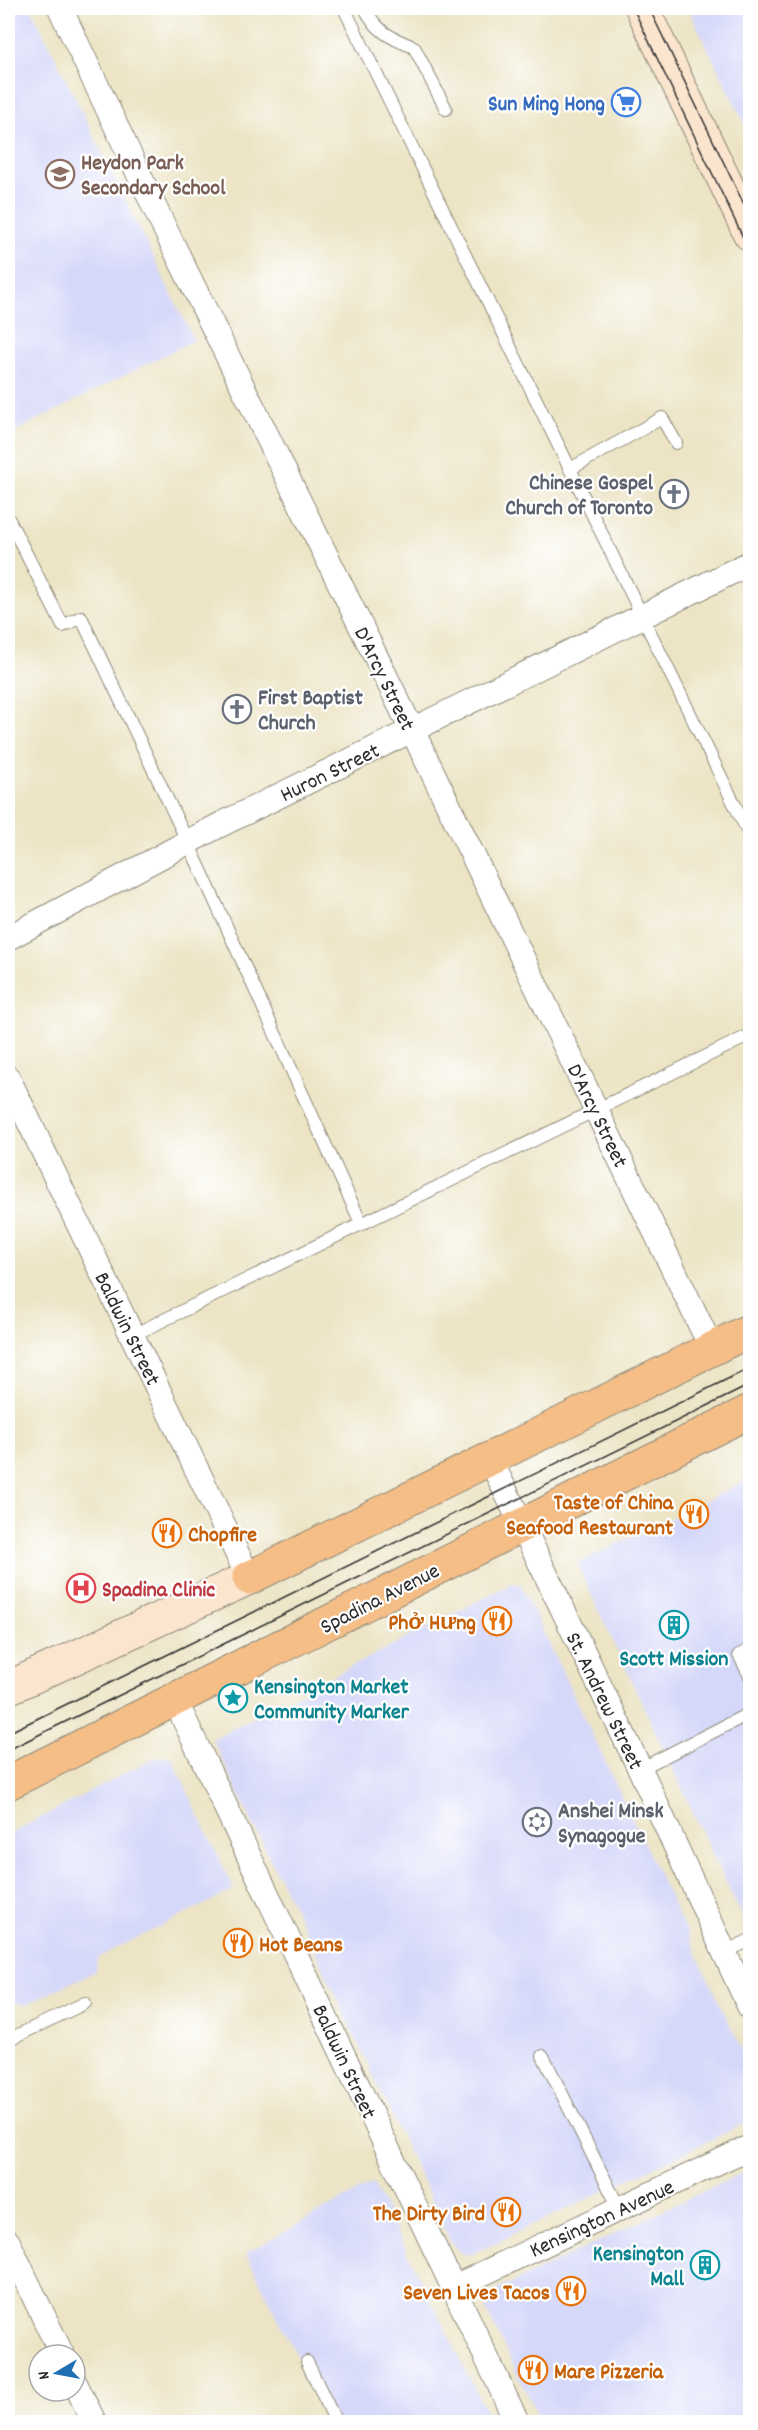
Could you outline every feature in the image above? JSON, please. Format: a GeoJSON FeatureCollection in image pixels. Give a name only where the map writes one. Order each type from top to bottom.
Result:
{"type":"FeatureCollection","features":[{"type":"Feature","properties":{"kind":"main road"},"geometry":{"type":"LineString","coordinates":[[642,8],[750,234]]}},
{"type":"Feature","properties":{"kind":"main road"},"geometry":{"type":"LineString","coordinates":[[8,1688],[249,1578],[750,1330]]}},
{"type":"Feature","properties":{"kind":"main road","name":"Spadina Avenue"},"geometry":{"type":"LineString","coordinates":[[8,1783],[750,1411]]}},
{"type":"Feature","properties":{"kind":"street","name":"D'Arcy Street"},"geometry":{"type":"LineString","coordinates":[[60,8],[162,223],[412,730],[712,1349]]}},
{"type":"Feature","properties":{"kind":"street","name":"Huron Street"},"geometry":{"type":"LineString","coordinates":[[8,938],[187,842],[750,563]]}},
{"type":"Feature","properties":{"kind":"street","name":"Baldwin Street"},"geometry":{"type":"LineString","coordinates":[[8,1078],[134,1335],[249,1578]]}},
{"type":"Feature","properties":{"kind":"street","name":"St. Andrew Street"},"geometry":{"type":"LineString","coordinates":[[490,1460],[640,1769],[750,2008]]}},
{"type":"Feature","properties":{"kind":"street","name":"Baldwin Street"},"geometry":{"type":"LineString","coordinates":[[175,1700],[452,2288],[518,2422]]}},
{"type":"Feature","properties":{"kind":"street","name":"Kensington Avenue"},"geometry":{"type":"LineString","coordinates":[[452,2288],[750,2147]]}},
{"type":"Feature","properties":{"kind":"street"},"geometry":{"type":"LineString","coordinates":[[8,2242],[56,2343]]}},
{"type":"Feature","properties":{"kind":"street"},"geometry":{"type":"LineString","coordinates":[[85,2403],[94,2422]]}},
{"type":"Feature","properties":{"kind":"lane"},"geometry":{"type":"LineString","coordinates":[[344,8],[750,837]]}},
{"type":"Feature","properties":{"kind":"lane"},"geometry":{"type":"LineString","coordinates":[[365,8],[373,24],[390,38],[414,47],[446,109]]}},
{"type":"Feature","properties":{"kind":"lane"},"geometry":{"type":"LineString","coordinates":[[570,468],[662,418],[676,443]]}},
{"type":"Feature","properties":{"kind":"lane"},"geometry":{"type":"LineString","coordinates":[[8,518],[63,626],[81,617],[187,842],[361,1223]]}},
{"type":"Feature","properties":{"kind":"lane"},"geometry":{"type":"LineString","coordinates":[[134,1335],[750,1035]]}},
{"type":"Feature","properties":{"kind":"lane"},"geometry":{"type":"LineString","coordinates":[[750,1650],[740,1655],[750,1676]]}},
{"type":"Feature","properties":{"kind":"lane"},"geometry":{"type":"LineString","coordinates":[[640,1769],[750,1713]]}},
{"type":"Feature","properties":{"kind":"lane"},"geometry":{"type":"LineString","coordinates":[[725,1952],[750,1940]]}},
{"type":"Feature","properties":{"kind":"lane"},"geometry":{"type":"LineString","coordinates":[[8,2040],[85,2003]]}},
{"type":"Feature","properties":{"kind":"lane"},"geometry":{"type":"LineString","coordinates":[[543,2056],[619,2208]]}},
{"type":"Feature","properties":{"kind":"lane"},"geometry":{"type":"LineString","coordinates":[[307,2362],[336,2422]]}},
{"type":"Feature","properties":{"kind":"shaded area","name":"Heydon Park Secondary School"},"geometry":{"type":"Polygon","coordinates":[[[8,8],[31,8],[194,340],[8,435],[8,8]]]}},
{"type":"Feature","properties":{"kind":"shaded area"},"geometry":{"type":"Polygon","coordinates":[[[688,8],[750,8],[750,134],[688,8]]]}},
{"type":"Feature","properties":{"kind":"shaded area"},"geometry":{"type":"Polygon","coordinates":[[[750,1479],[750,1658],[746,1660],[750,1669],[750,1943],[743,1919],[577,1564],[750,1479]]]}},
{"type":"Feature","properties":{"kind":"shaded area"},"geometry":{"type":"Polygon","coordinates":[[[513,1583],[521,1585],[750,2066],[750,2121],[470,2255],[460,2253],[450,2241],[325,1972],[212,1739],[513,1583]]]}},
{"type":"Feature","properties":{"kind":"shaded area"},"geometry":{"type":"Polygon","coordinates":[[[171,1756],[234,1890],[99,1957],[95,1971],[27,2004],[8,2002],[8,1835],[152,1759],[171,1756]]]}},
{"type":"Feature","properties":{"kind":"shaded area"},"geometry":{"type":"Polygon","coordinates":[[[750,2169],[750,2422],[541,2422],[486,2310],[487,2299],[497,2290],[750,2169]]]}},
{"type":"Feature","properties":{"kind":"shaded area"},"geometry":{"type":"Polygon","coordinates":[[[373,2183],[491,2422],[329,2422],[246,2253],[373,2183]]]}},
{"type":"Feature","properties":{"kind":"tram line"},"geometry":{"type":"LineString","coordinates":[[633,8],[750,252]]}},
{"type":"Feature","properties":{"kind":"tram line"},"geometry":{"type":"LineString","coordinates":[[649,8],[750,217]]}},
{"type":"Feature","properties":{"kind":"tram line"},"geometry":{"type":"LineString","coordinates":[[8,1733],[750,1368]]}},
{"type":"Feature","properties":{"kind":"tram line"},"geometry":{"type":"LineString","coordinates":[[8,1750],[750,1385]]}},
{"type":"Feature","properties":{"kind":"place","name":"Sun Ming Hong"},"geometry":{"type":"Point","coordinates":[626,102]}},
{"type":"Feature","properties":{"kind":"place","name":"Heydon Park Secondary School"},"geometry":{"type":"Point","coordinates":[60,174]}},
{"type":"Feature","properties":{"kind":"place","name":"Chinese Gospel Church of Toronto"},"geometry":{"type":"Point","coordinates":[674,494]}},
{"type":"Feature","properties":{"kind":"place","name":"First Baptist Church"},"geometry":{"type":"Point","coordinates":[237,709]}},
{"type":"Feature","properties":{"kind":"place","name":"Taste of China Seafood Restaurant"},"geometry":{"type":"Point","coordinates":[694,1514]}},
{"type":"Feature","properties":{"kind":"place","name":"Chopfire"},"geometry":{"type":"Point","coordinates":[167,1533]}},
{"type":"Feature","properties":{"kind":"place","name":"Spadina Clinic"},"geometry":{"type":"Point","coordinates":[81,1588]}},
{"type":"Feature","properties":{"kind":"place","name":"Phở Hưng"},"geometry":{"type":"Point","coordinates":[497,1621]}},
{"type":"Feature","properties":{"kind":"place","name":"Scott Mission"},"geometry":{"type":"Point","coordinates":[674,1625]}},
{"type":"Feature","properties":{"kind":"place","name":"Kensington Market Community Marker"},"geometry":{"type":"Point","coordinates":[233,1698]}},
{"type":"Feature","properties":{"kind":"place","name":"Anshei Minsk Synagogue"},"geometry":{"type":"Point","coordinates":[537,1822]}},
{"type":"Feature","properties":{"kind":"place","name":"Hot Beans"},"geometry":{"type":"Point","coordinates":[238,1943]}},
{"type":"Feature","properties":{"kind":"place","name":"The Dirty Bird"},"geometry":{"type":"Point","coordinates":[506,2212]}},
{"type":"Feature","properties":{"kind":"place","name":"Kensington Mall"},"geometry":{"type":"Point","coordinates":[705,2265]}},
{"type":"Feature","properties":{"kind":"place","name":"Seven Lives Tacos"},"geometry":{"type":"Point","coordinates":[571,2291]}},
{"type":"Feature","properties":{"kind":"place","name":"Mare Pizzeria"},"geometry":{"type":"Point","coordinates":[533,2370]}}]}
